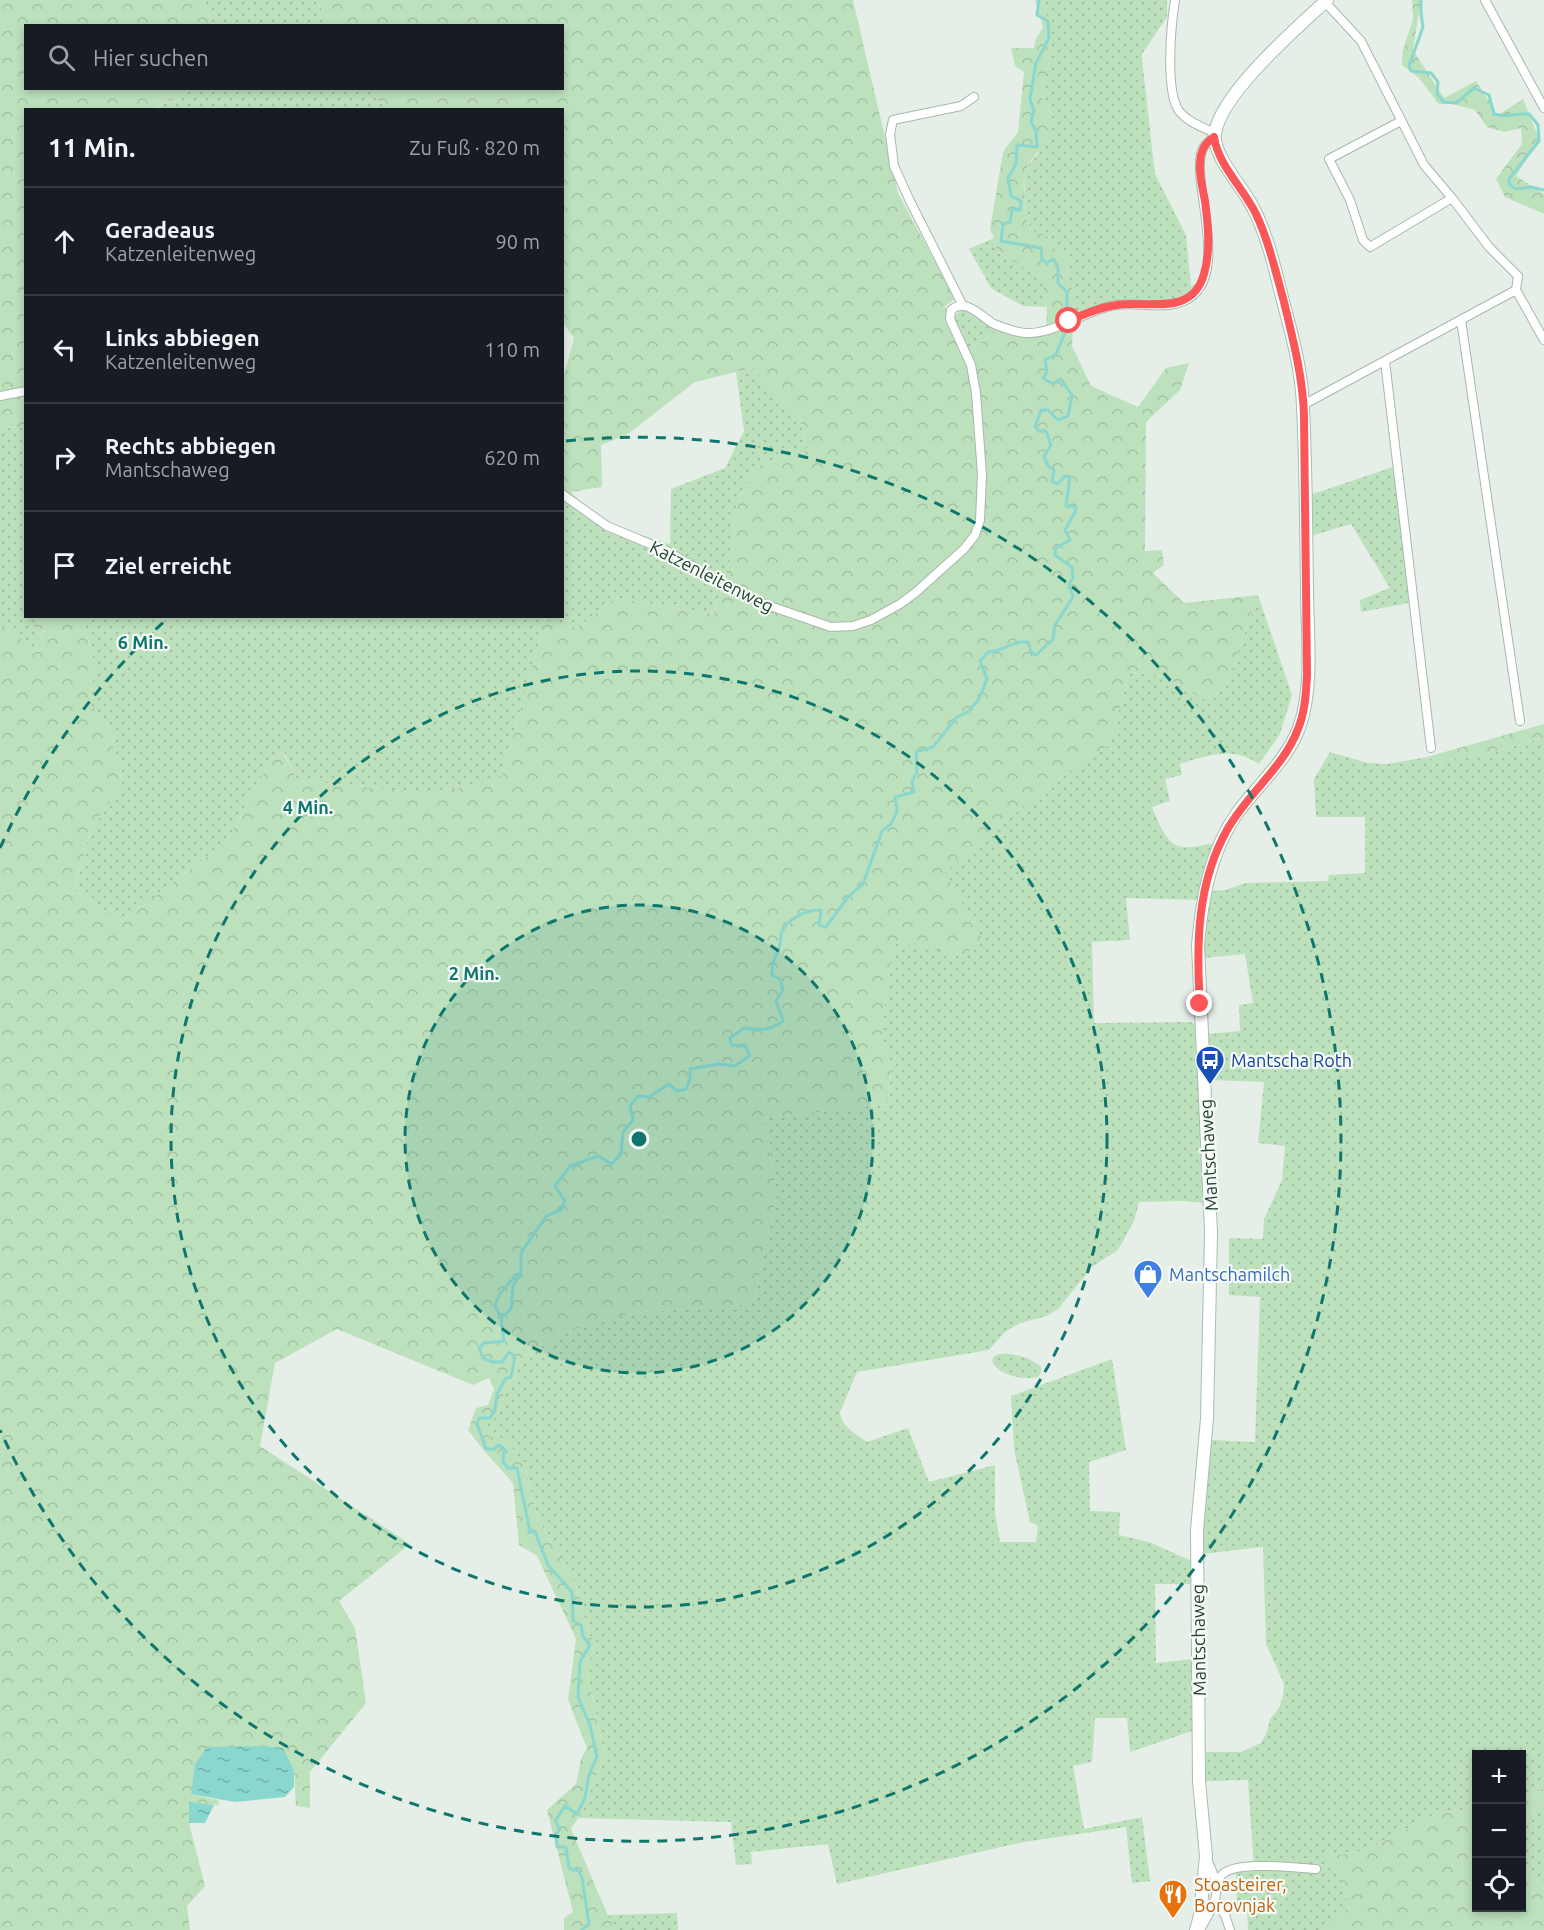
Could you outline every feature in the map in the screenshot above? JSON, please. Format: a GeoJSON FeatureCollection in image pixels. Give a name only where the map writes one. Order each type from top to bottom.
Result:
{"type":"FeatureCollection","features":[{"type":"Feature","properties":{"kind":"street"},"geometry":{"type":"LineString","coordinates":[[1176,0],[1171,56],[1173,97],[1184,116],[1215,135]]}},
{"type":"Feature","properties":{"kind":"street"},"geometry":{"type":"LineString","coordinates":[[1485,0],[1544,108]]}},
{"type":"Feature","properties":{"kind":"street"},"geometry":{"type":"LineString","coordinates":[[974,97],[961,106],[893,120],[890,134],[894,166],[963,306],[974,310],[994,324],[1018,332],[1037,332],[1117,305],[1178,303],[1197,290],[1206,270],[1208,243],[1200,168],[1203,147],[1215,135],[1221,115],[1248,78],[1326,1],[1362,41],[1424,165],[1489,247],[1518,276],[1516,290],[1544,340]]}},
{"type":"Feature","properties":{"kind":"street"},"geometry":{"type":"LineString","coordinates":[[1401,122],[1329,159],[1350,200],[1363,240],[1370,247],[1452,198]]}},
{"type":"Feature","properties":{"kind":"street","name":"Mantschaweg"},"geometry":{"type":"LineString","coordinates":[[1198,1930],[1206,1856],[1199,1781],[1197,1530],[1207,1419],[1211,1232],[1197,945],[1206,887],[1220,844],[1238,813],[1289,746],[1298,730],[1304,713],[1306,696],[1308,644],[1303,405],[1296,353],[1267,243],[1256,214],[1219,152],[1215,135]]}},
{"type":"Feature","properties":{"kind":"street"},"geometry":{"type":"LineString","coordinates":[[1303,405],[1516,290]]}},
{"type":"Feature","properties":{"kind":"street","name":"Katzenleitenweg"},"geometry":{"type":"LineString","coordinates":[[564,495],[607,526],[667,551],[732,590],[764,604],[831,627],[853,626],[871,620],[894,608],[915,593],[964,549],[978,528],[982,498],[976,393],[971,365],[950,316],[953,308],[963,306]]}},
{"type":"Feature","properties":{"kind":"street"},"geometry":{"type":"LineString","coordinates":[[1461,320],[1520,721]]}},
{"type":"Feature","properties":{"kind":"street"},"geometry":{"type":"LineString","coordinates":[[1385,361],[1431,748]]}},
{"type":"Feature","properties":{"kind":"street"},"geometry":{"type":"LineString","coordinates":[[0,396],[24,391]]}},
{"type":"Feature","properties":{"kind":"street"},"geometry":{"type":"LineString","coordinates":[[1206,1856],[1217,1883]]}},
{"type":"Feature","properties":{"kind":"street"},"geometry":{"type":"LineString","coordinates":[[1198,1930],[1214,1901],[1217,1883],[1222,1874],[1236,1868],[1316,1869]]}},
{"type":"Feature","properties":{"kind":"street"},"geometry":{"type":"LineString","coordinates":[[1214,1901],[1225,1915],[1230,1930]]}},
{"type":"Feature","properties":{"kind":"green space"},"geometry":{"type":"Polygon","coordinates":[[[0,0],[205,0],[212,24],[24,24],[24,90],[189,90],[155,108],[24,108],[24,427],[0,428],[0,0]]]}},
{"type":"Feature","properties":{"kind":"green space"},"geometry":{"type":"Polygon","coordinates":[[[205,0],[316,0],[330,24],[212,24],[205,0]]]}},
{"type":"Feature","properties":{"kind":"green space"},"geometry":{"type":"Polygon","coordinates":[[[316,0],[853,0],[898,193],[955,299],[945,306],[962,358],[998,329],[1018,336],[1036,336],[1073,324],[1072,346],[1091,386],[1138,407],[1166,368],[1189,363],[1180,390],[1146,422],[1145,551],[1162,550],[1164,565],[1153,573],[1184,603],[1258,595],[1225,690],[1203,699],[1163,676],[1130,672],[1109,745],[1048,786],[945,872],[982,938],[965,955],[895,943],[881,1027],[891,1072],[888,1104],[764,1118],[777,1194],[753,1304],[632,1313],[566,1331],[512,1365],[516,1375],[505,1390],[498,1415],[486,1426],[488,1437],[506,1438],[526,1470],[537,1517],[576,1586],[589,1634],[595,1643],[587,1671],[605,1757],[571,1829],[612,1925],[612,1930],[564,1930],[564,1918],[573,1912],[547,1810],[576,1784],[581,1759],[587,1748],[568,1700],[576,1639],[537,1556],[519,1545],[513,1483],[468,1430],[476,1408],[488,1405],[494,1389],[489,1378],[473,1385],[337,1329],[275,1363],[260,1446],[410,1544],[339,1601],[355,1628],[366,1703],[310,1772],[310,1808],[296,1806],[294,1770],[191,1794],[218,1800],[219,1805],[189,1803],[189,1823],[205,1886],[187,1906],[190,1930],[0,1930],[0,626],[23,640],[32,652],[36,653],[37,642],[45,630],[31,626],[43,618],[82,618],[95,666],[89,703],[96,711],[93,715],[112,732],[113,747],[121,766],[120,786],[90,832],[74,890],[122,922],[228,840],[271,759],[283,752],[297,780],[430,794],[501,779],[545,620],[577,628],[615,598],[714,614],[733,548],[734,512],[754,467],[808,450],[800,419],[752,368],[695,382],[628,434],[601,445],[602,487],[570,492],[564,487],[564,372],[574,338],[564,324],[564,108],[386,108],[368,90],[564,90],[564,24],[330,24],[316,0]]]}},
{"type":"Feature","properties":{"kind":"green space"},"geometry":{"type":"Polygon","coordinates":[[[1035,0],[1043,0],[1049,31],[1050,54],[1042,96],[1043,103],[1049,107],[1051,120],[1048,138],[1028,165],[1024,178],[1026,215],[1031,230],[1047,236],[1054,248],[1067,260],[1068,278],[1077,302],[1069,316],[1046,327],[1046,302],[1040,277],[997,252],[990,229],[1003,152],[1018,132],[1024,72],[1015,66],[1011,48],[1034,48],[1035,41],[1043,27],[1035,0]]]}},
{"type":"Feature","properties":{"kind":"green space"},"geometry":{"type":"Polygon","coordinates":[[[1043,0],[1167,0],[1167,17],[1142,54],[1142,60],[1155,174],[1186,235],[1191,286],[1196,284],[1188,293],[1176,300],[1085,310],[1069,316],[1076,302],[1068,278],[1067,260],[1054,248],[1047,236],[1031,231],[1026,216],[1024,175],[1038,153],[1051,113],[1049,107],[1043,103],[1042,96],[1050,46],[1043,0]]]}},
{"type":"Feature","properties":{"kind":"green space"},"geometry":{"type":"Polygon","coordinates":[[[1412,0],[1421,0],[1413,50],[1444,98],[1476,81],[1498,115],[1523,99],[1539,139],[1516,176],[1544,194],[1544,214],[1505,197],[1496,179],[1522,144],[1521,128],[1504,132],[1487,127],[1475,110],[1452,104],[1439,104],[1418,77],[1402,65],[1403,50],[1413,19],[1412,0]]]}},
{"type":"Feature","properties":{"kind":"green space"},"geometry":{"type":"Polygon","coordinates":[[[188,90],[368,90],[386,108],[156,108],[188,90]]]}},
{"type":"Feature","properties":{"kind":"green space"},"geometry":{"type":"Polygon","coordinates":[[[994,238],[997,252],[1040,277],[1045,290],[1046,307],[1023,306],[991,288],[969,249],[994,238]]]}},
{"type":"Feature","properties":{"kind":"green space"},"geometry":{"type":"Polygon","coordinates":[[[962,310],[998,329],[969,352],[954,320],[956,314],[962,310]]]}},
{"type":"Feature","properties":{"kind":"green space"},"geometry":{"type":"Polygon","coordinates":[[[752,368],[800,419],[808,450],[754,467],[734,512],[733,548],[714,614],[615,598],[577,628],[545,621],[501,779],[430,794],[297,780],[284,752],[271,759],[228,840],[122,922],[74,890],[90,832],[120,786],[121,766],[113,747],[112,732],[93,715],[89,703],[95,666],[82,618],[564,618],[564,486],[592,512],[622,529],[670,544],[671,489],[725,468],[744,431],[736,372],[752,368]]]}},
{"type":"Feature","properties":{"kind":"green space"},"geometry":{"type":"Polygon","coordinates":[[[24,427],[24,618],[43,618],[32,626],[45,629],[37,642],[36,653],[32,652],[23,640],[0,626],[0,428],[24,427]]]}},
{"type":"Feature","properties":{"kind":"green space"},"geometry":{"type":"Polygon","coordinates":[[[1396,467],[1411,599],[1408,603],[1361,612],[1360,600],[1390,588],[1351,524],[1311,536],[1310,495],[1396,467]]]}},
{"type":"Feature","properties":{"kind":"green space"},"geometry":{"type":"Polygon","coordinates":[[[1258,595],[1292,695],[1280,734],[1259,764],[1239,755],[1211,755],[1180,764],[1182,775],[1165,779],[1170,801],[1152,807],[1169,839],[1182,847],[1216,843],[1199,900],[1126,898],[1130,940],[1092,942],[1094,1023],[1190,1022],[1197,1025],[1205,1203],[1139,1202],[1134,1221],[1118,1250],[1092,1267],[1058,1309],[1047,1316],[1020,1323],[1005,1332],[989,1350],[857,1372],[840,1412],[846,1426],[867,1442],[908,1428],[929,1482],[995,1465],[995,1513],[1000,1542],[1036,1542],[1038,1526],[1030,1522],[1014,1449],[1011,1396],[1112,1359],[1126,1450],[1089,1462],[1090,1511],[1120,1512],[1119,1535],[1149,1542],[1192,1561],[1193,1584],[1155,1584],[1156,1663],[1194,1659],[1195,1730],[1130,1752],[1127,1718],[1095,1718],[1092,1762],[1073,1766],[1084,1829],[1142,1817],[1150,1881],[1132,1883],[1126,1827],[1024,1842],[837,1884],[828,1844],[751,1852],[752,1864],[736,1865],[731,1822],[578,1818],[605,1757],[587,1671],[595,1643],[589,1634],[576,1586],[537,1517],[526,1470],[487,1437],[485,1425],[498,1415],[505,1390],[516,1375],[512,1365],[566,1331],[632,1313],[753,1304],[777,1194],[764,1118],[888,1104],[891,1072],[881,1027],[895,942],[965,955],[944,872],[1048,786],[1109,745],[1130,672],[1163,676],[1203,699],[1225,690],[1258,595]]]}},
{"type":"Feature","properties":{"kind":"green space"},"geometry":{"type":"Polygon","coordinates":[[[1544,724],[1544,738],[1480,755],[1437,762],[1427,757],[1544,724]]]}},
{"type":"Feature","properties":{"kind":"green space"},"geometry":{"type":"Polygon","coordinates":[[[1544,738],[1544,1788],[1526,1798],[1526,1750],[1472,1750],[1472,1809],[1430,1816],[1368,1850],[1327,1857],[1343,1882],[1349,1908],[1327,1930],[1248,1930],[1247,1909],[1237,1909],[1236,1873],[1254,1869],[1248,1780],[1205,1781],[1206,1752],[1241,1752],[1261,1743],[1270,1719],[1279,1708],[1284,1684],[1266,1644],[1263,1547],[1202,1554],[1200,1535],[1211,1440],[1255,1442],[1260,1297],[1229,1295],[1229,1238],[1263,1239],[1264,1219],[1282,1180],[1285,1146],[1258,1143],[1264,1082],[1210,1080],[1207,1034],[1240,1031],[1239,1005],[1253,1003],[1245,954],[1203,958],[1211,891],[1226,890],[1245,883],[1328,881],[1329,875],[1365,873],[1365,817],[1316,817],[1314,779],[1330,752],[1368,763],[1387,764],[1427,757],[1437,762],[1480,755],[1544,738]]]}},
{"type":"Feature","properties":{"kind":"green space"},"geometry":{"type":"Polygon","coordinates":[[[999,1354],[1027,1358],[1041,1367],[1041,1373],[1038,1377],[1012,1376],[1000,1370],[992,1361],[994,1356],[999,1354]]]}},
{"type":"Feature","properties":{"kind":"green space"},"geometry":{"type":"Polygon","coordinates":[[[1544,1788],[1544,1800],[1529,1816],[1526,1824],[1526,1804],[1526,1798],[1544,1788]]]}},
{"type":"Feature","properties":{"kind":"green space"},"geometry":{"type":"Polygon","coordinates":[[[1544,1800],[1544,1890],[1526,1865],[1526,1824],[1529,1816],[1544,1800]]]}},
{"type":"Feature","properties":{"kind":"green space"},"geometry":{"type":"Polygon","coordinates":[[[1472,1809],[1472,1912],[1526,1912],[1526,1865],[1544,1890],[1544,1930],[1327,1930],[1349,1908],[1343,1882],[1326,1857],[1368,1850],[1430,1816],[1472,1809]]]}},
{"type":"Feature","properties":{"kind":"green space"},"geometry":{"type":"Polygon","coordinates":[[[677,1913],[678,1930],[612,1930],[608,1915],[677,1913]]]}},
{"type":"Feature","properties":{"kind":"water"},"geometry":{"type":"Polygon","coordinates":[[[207,1747],[283,1748],[294,1770],[294,1787],[285,1797],[235,1802],[191,1794],[195,1764],[207,1747]]]}},
{"type":"Feature","properties":{"kind":"water"},"geometry":{"type":"Polygon","coordinates":[[[189,1802],[214,1805],[205,1823],[189,1823],[189,1802]]]}},
{"type":"Feature","properties":{"kind":"waterway"},"geometry":{"type":"LineString","coordinates":[[582,1930],[589,1924],[582,1878],[579,1871],[569,1868],[566,1847],[557,1847],[556,1834],[560,1829],[555,1821],[565,1806],[577,1814],[585,1798],[589,1775],[597,1757],[590,1725],[578,1697],[580,1662],[590,1645],[583,1636],[581,1625],[573,1621],[572,1592],[548,1565],[535,1532],[530,1532],[517,1468],[508,1468],[503,1462],[504,1449],[499,1445],[494,1449],[486,1449],[477,1424],[479,1418],[490,1418],[495,1410],[497,1394],[506,1378],[511,1377],[515,1356],[509,1352],[502,1362],[493,1362],[483,1358],[479,1348],[484,1343],[504,1341],[501,1318],[511,1309],[513,1286],[521,1273],[521,1253],[546,1216],[561,1210],[565,1201],[555,1186],[570,1166],[598,1156],[612,1164],[621,1154],[623,1132],[633,1120],[630,1106],[638,1096],[649,1097],[669,1084],[677,1091],[686,1089],[690,1079],[690,1069],[719,1064],[735,1066],[750,1055],[745,1046],[731,1045],[730,1038],[744,1028],[765,1029],[783,1021],[776,1001],[783,990],[780,979],[772,975],[773,963],[784,928],[798,916],[816,910],[821,910],[819,925],[826,927],[848,897],[863,884],[882,831],[891,824],[897,811],[895,797],[914,792],[912,781],[917,772],[916,752],[933,747],[957,717],[968,712],[979,699],[987,679],[980,661],[988,652],[1022,642],[1028,642],[1031,652],[1036,655],[1053,639],[1055,625],[1073,597],[1069,584],[1073,578],[1072,567],[1055,555],[1056,548],[1070,540],[1065,530],[1076,507],[1066,506],[1070,477],[1065,476],[1057,484],[1052,481],[1054,470],[1048,466],[1044,456],[1051,445],[1046,431],[1039,431],[1035,427],[1041,410],[1048,410],[1058,420],[1068,416],[1072,395],[1061,379],[1053,384],[1043,378],[1047,372],[1045,360],[1056,354],[1066,330],[1067,292],[1058,283],[1058,267],[1053,259],[1047,263],[1042,259],[1041,248],[1001,241],[1003,224],[1010,222],[1012,209],[1020,210],[1021,201],[1011,196],[1008,178],[1016,164],[1017,145],[1037,147],[1036,131],[1031,121],[1034,111],[1030,99],[1036,63],[1049,38],[1048,21],[1037,15],[1039,0]]}},
{"type":"Feature","properties":{"kind":"waterway"},"geometry":{"type":"LineString","coordinates":[[1421,0],[1423,27],[1409,66],[1411,71],[1431,73],[1438,82],[1437,94],[1444,102],[1456,103],[1474,88],[1489,95],[1494,114],[1503,116],[1529,114],[1538,125],[1539,141],[1509,179],[1510,185],[1516,189],[1531,187],[1544,190]]}},
{"type":"Feature","properties":{"kind":"waterway"},"geometry":{"type":"LineString","coordinates":[[501,1318],[495,1306],[496,1301],[504,1288],[519,1274]]}},
{"type":"Feature","properties":{"kind":"place","name":"Mantscha Roth"},"geometry":{"type":"Point","coordinates":[1210,1086]}},
{"type":"Feature","properties":{"kind":"place","name":"Mantschamilch"},"geometry":{"type":"Point","coordinates":[1148,1300]}},
{"type":"Feature","properties":{"kind":"place","name":"Stoasteirer, Borovnjak"},"geometry":{"type":"Point","coordinates":[1173,1920]}},
{"type":"Feature","properties":{"kind":"route"},"geometry":{"type":"LineString","coordinates":[[1069,321],[1102,308],[1117,305],[1178,303],[1197,290],[1206,270],[1208,256],[1205,203],[1200,168],[1201,155],[1203,147],[1214,137],[1219,152],[1256,214],[1267,243],[1301,379],[1304,416],[1308,644],[1306,696],[1304,713],[1298,730],[1278,762],[1227,830],[1209,875],[1200,916],[1197,945],[1200,1004]]}}]}
